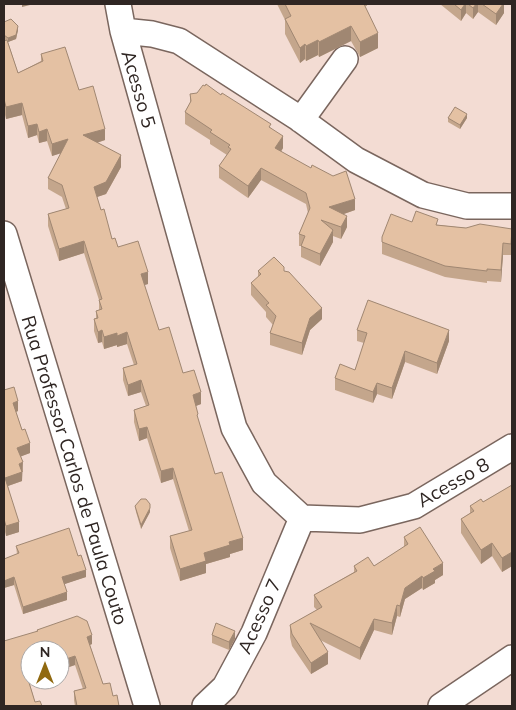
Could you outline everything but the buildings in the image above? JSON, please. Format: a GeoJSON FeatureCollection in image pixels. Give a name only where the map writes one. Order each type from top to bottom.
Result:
{"type":"FeatureCollection","features":[{"type":"Feature","properties":{"kind":"street"},"geometry":{"type":"LineString","coordinates":[[118,4],[123,31]]}},
{"type":"Feature","properties":{"kind":"street","name":"Acesso 5"},"geometry":{"type":"LineString","coordinates":[[302,518],[264,483],[234,428],[123,31],[152,34],[179,42],[301,120],[356,160],[423,195],[467,206],[512,206]]}},
{"type":"Feature","properties":{"kind":"street"},"geometry":{"type":"LineString","coordinates":[[301,120],[345,59]]}},
{"type":"Feature","properties":{"kind":"street","name":"Rua Professor Carlos de Paula Couto"},"geometry":{"type":"LineString","coordinates":[[4,234],[146,706]]}},
{"type":"Feature","properties":{"kind":"street","name":"Acesso 8"},"geometry":{"type":"LineString","coordinates":[[302,518],[360,520],[414,506],[512,447]]}},
{"type":"Feature","properties":{"kind":"street","name":"Acesso 7"},"geometry":{"type":"LineString","coordinates":[[204,706],[225,687],[254,633],[302,518]]}},
{"type":"Feature","properties":{"kind":"street"},"geometry":{"type":"LineString","coordinates":[[441,706],[512,658]]}}]}
